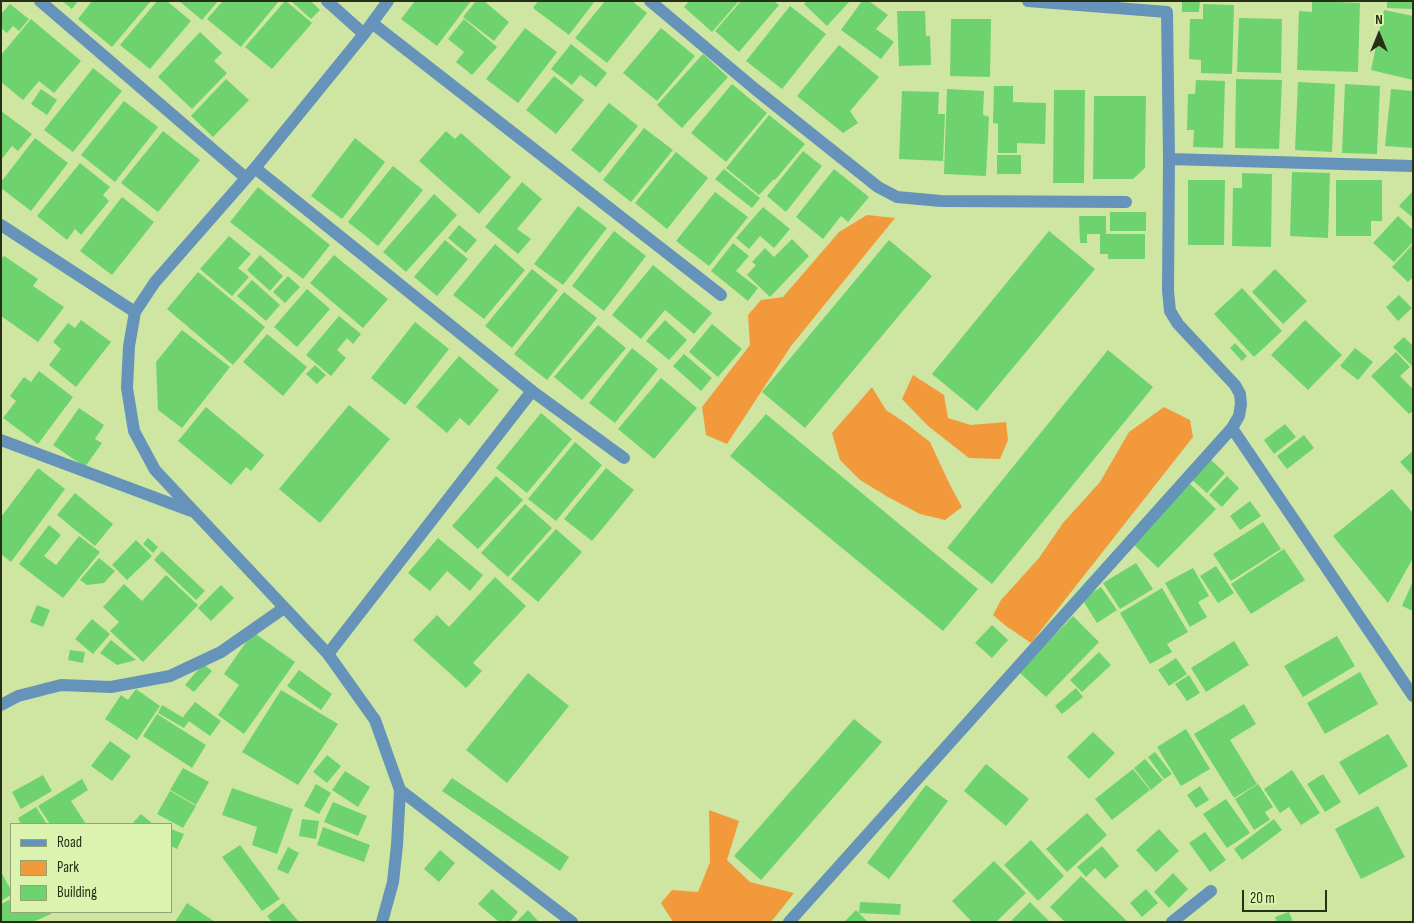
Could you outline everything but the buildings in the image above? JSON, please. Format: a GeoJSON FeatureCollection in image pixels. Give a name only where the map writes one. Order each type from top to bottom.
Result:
{"type":"FeatureCollection","features":[{"type":"Feature","properties":{"kind":"street"},"geometry":{"type":"LineString","coordinates":[[40,1],[246,178]]}},
{"type":"Feature","properties":{"kind":"street"},"geometry":{"type":"LineString","coordinates":[[327,1],[364,34]]}},
{"type":"Feature","properties":{"kind":"street"},"geometry":{"type":"LineString","coordinates":[[382,922],[393,882],[400,790],[375,720],[328,654],[155,470],[134,431],[128,388],[129,346],[134,312],[155,282],[255,168],[364,34],[388,1]]}},
{"type":"Feature","properties":{"kind":"street"},"geometry":{"type":"LineString","coordinates":[[650,1],[755,90],[871,181],[897,197],[941,200],[1126,202]]}},
{"type":"Feature","properties":{"kind":"street"},"geometry":{"type":"LineString","coordinates":[[789,922],[1232,428],[1239,416],[1241,404],[1240,394],[1236,385],[1178,324],[1170,311],[1168,291],[1167,7],[1028,1]]}},
{"type":"Feature","properties":{"kind":"street"},"geometry":{"type":"LineString","coordinates":[[372,23],[721,295]]}},
{"type":"Feature","properties":{"kind":"street"},"geometry":{"type":"LineString","coordinates":[[1169,158],[1413,166]]}},
{"type":"Feature","properties":{"kind":"street"},"geometry":{"type":"LineString","coordinates":[[255,168],[532,391],[624,458]]}},
{"type":"Feature","properties":{"kind":"street"},"geometry":{"type":"LineString","coordinates":[[1,225],[134,312]]}},
{"type":"Feature","properties":{"kind":"street"},"geometry":{"type":"LineString","coordinates":[[328,654],[532,391]]}},
{"type":"Feature","properties":{"kind":"street"},"geometry":{"type":"LineString","coordinates":[[1232,428],[1413,696]]}},
{"type":"Feature","properties":{"kind":"street"},"geometry":{"type":"LineString","coordinates":[[1,440],[195,512]]}},
{"type":"Feature","properties":{"kind":"street"},"geometry":{"type":"LineString","coordinates":[[1,705],[18,696],[61,685],[111,687],[170,676],[221,652],[284,608]]}},
{"type":"Feature","properties":{"kind":"street"},"geometry":{"type":"LineString","coordinates":[[400,790],[572,922]]}},
{"type":"Feature","properties":{"kind":"street"},"geometry":{"type":"LineString","coordinates":[[1172,922],[1212,891]]}},
{"type":"Feature","properties":{"kind":"green space"},"geometry":{"type":"Polygon","coordinates":[[[867,215],[895,218],[791,346],[727,444],[706,435],[702,407],[750,345],[748,315],[761,300],[783,297],[839,232],[867,215]]]}},
{"type":"Feature","properties":{"kind":"green space"},"geometry":{"type":"Polygon","coordinates":[[[913,375],[944,395],[948,418],[971,425],[1006,422],[1008,440],[1000,459],[969,458],[928,426],[902,399],[913,375]]]}},
{"type":"Feature","properties":{"kind":"green space"},"geometry":{"type":"Polygon","coordinates":[[[872,387],[886,410],[930,442],[962,507],[945,520],[920,514],[888,497],[860,480],[840,460],[832,433],[872,387]]]}},
{"type":"Feature","properties":{"kind":"green space"},"geometry":{"type":"Polygon","coordinates":[[[1164,407],[1190,420],[1193,437],[1031,643],[993,615],[1001,600],[1039,558],[1063,523],[1100,482],[1129,432],[1164,407]]]}},
{"type":"Feature","properties":{"kind":"green space"},"geometry":{"type":"Polygon","coordinates":[[[709,810],[739,821],[727,860],[750,882],[794,893],[771,922],[673,922],[661,903],[672,890],[698,892],[710,862],[709,810]]]}}]}
